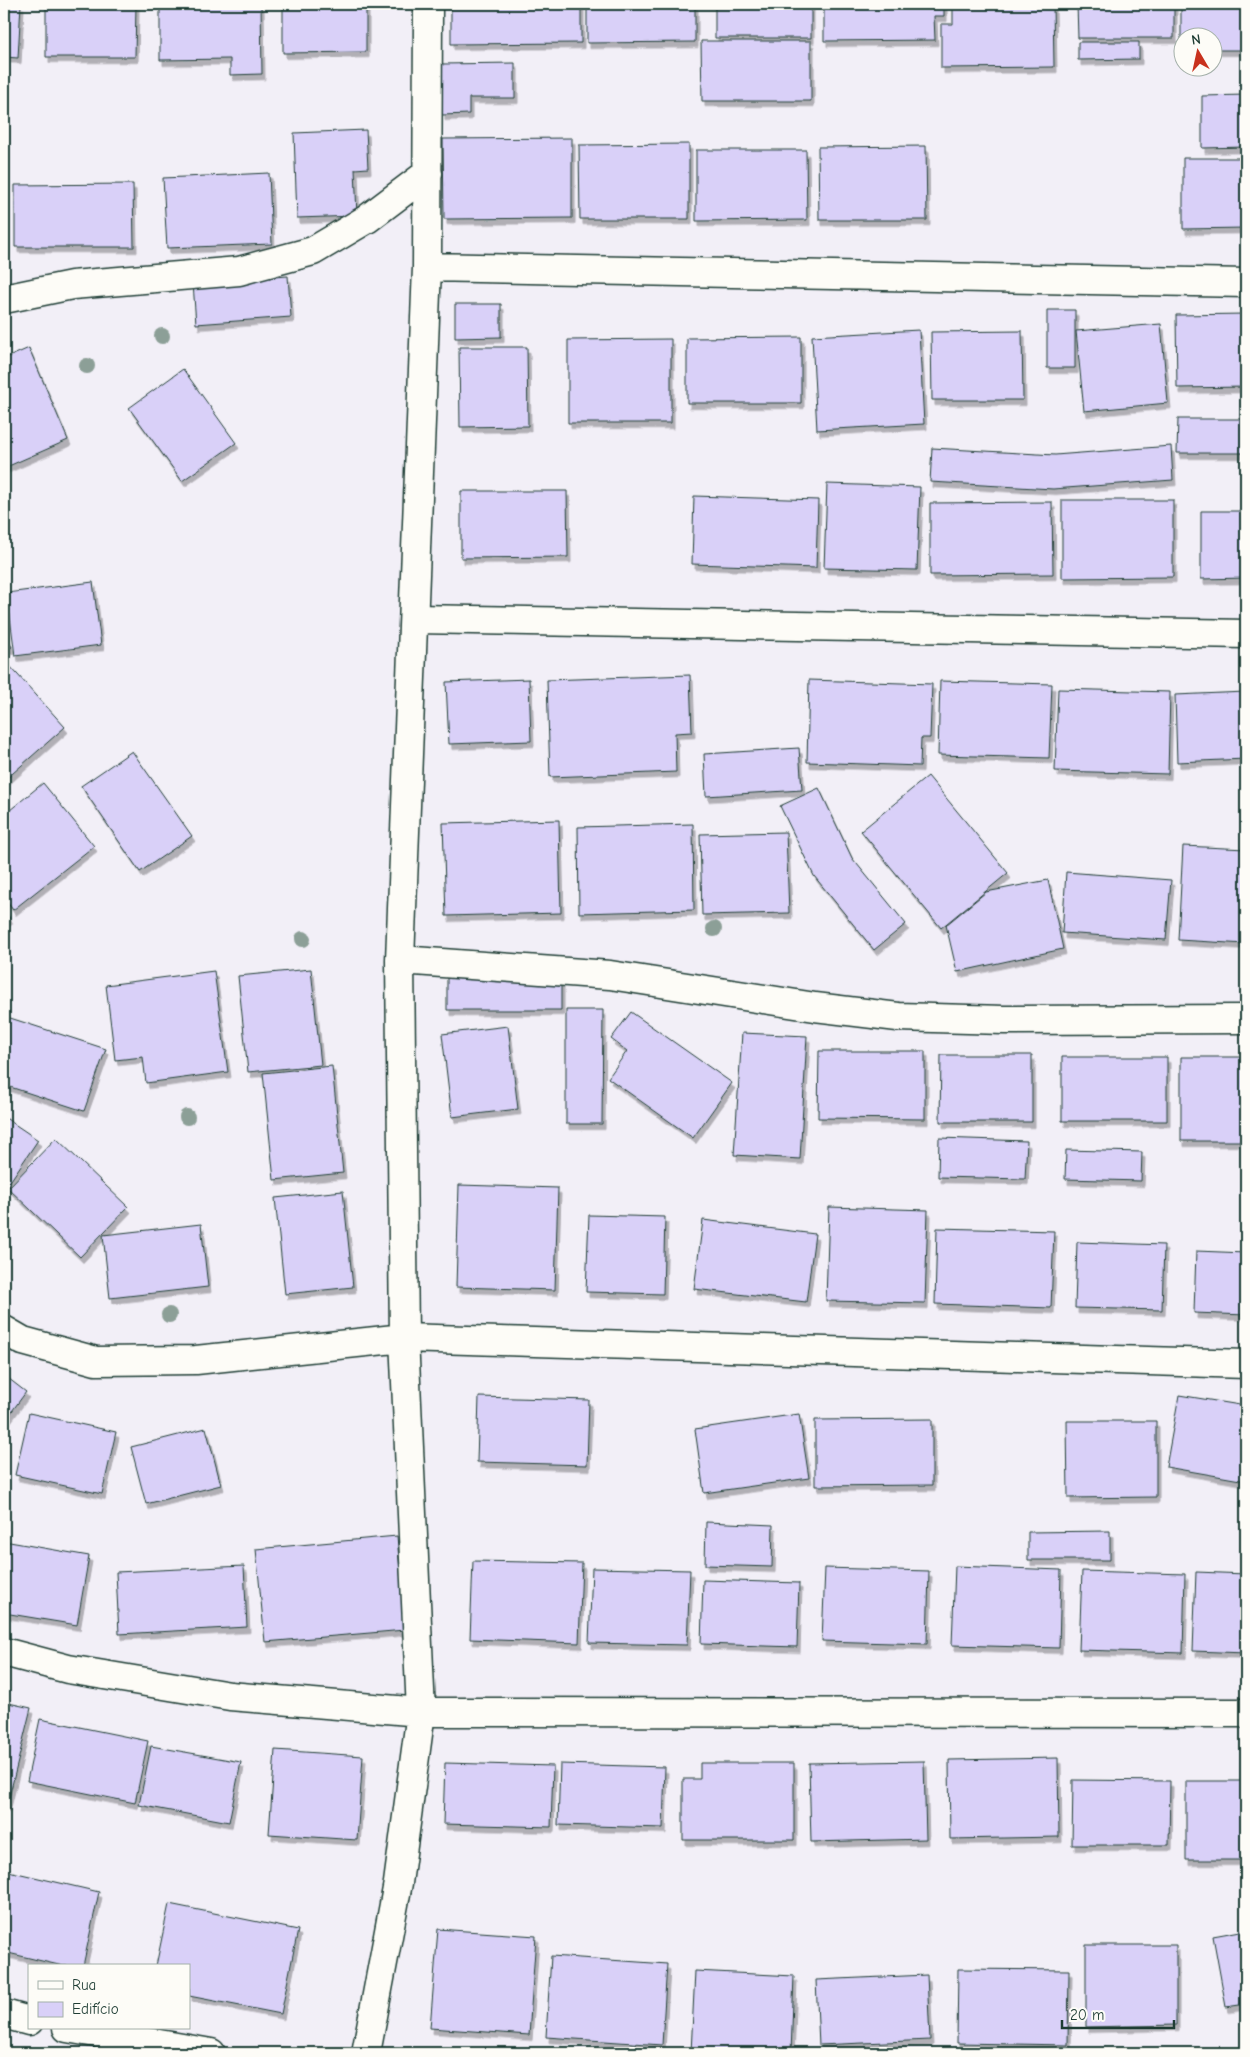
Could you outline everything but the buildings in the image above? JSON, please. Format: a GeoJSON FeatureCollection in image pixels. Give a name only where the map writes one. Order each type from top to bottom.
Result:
{"type":"FeatureCollection","features":[{"type":"Feature","properties":{"kind":"street"},"geometry":{"type":"LineString","coordinates":[[366,2053],[398,1883],[421,1712],[404,1338],[400,960],[415,619],[427,267],[428,4]]}},
{"type":"Feature","properties":{"kind":"street"},"geometry":{"type":"LineString","coordinates":[[4,299],[72,285],[239,271],[313,251],[367,219],[428,173]]}},
{"type":"Feature","properties":{"kind":"street"},"geometry":{"type":"LineString","coordinates":[[427,267],[1246,283]]}},
{"type":"Feature","properties":{"kind":"street"},"geometry":{"type":"LineString","coordinates":[[415,619],[1246,634]]}},
{"type":"Feature","properties":{"kind":"street"},"geometry":{"type":"LineString","coordinates":[[400,960],[610,975],[815,1007],[898,1017],[1004,1020],[1246,1020]]}},
{"type":"Feature","properties":{"kind":"street"},"geometry":{"type":"LineString","coordinates":[[4,1330],[23,1341],[96,1361],[196,1360],[404,1338],[1246,1364]]}},
{"type":"Feature","properties":{"kind":"street"},"geometry":{"type":"LineString","coordinates":[[4,1652],[68,1669],[230,1696],[421,1712],[1246,1713]]}},
{"type":"Feature","properties":{"kind":"street"},"geometry":{"type":"LineString","coordinates":[[4,2014],[28,2021]]}},
{"type":"Feature","properties":{"kind":"street"},"geometry":{"type":"LineString","coordinates":[[79,2030],[211,2053]]}}]}
